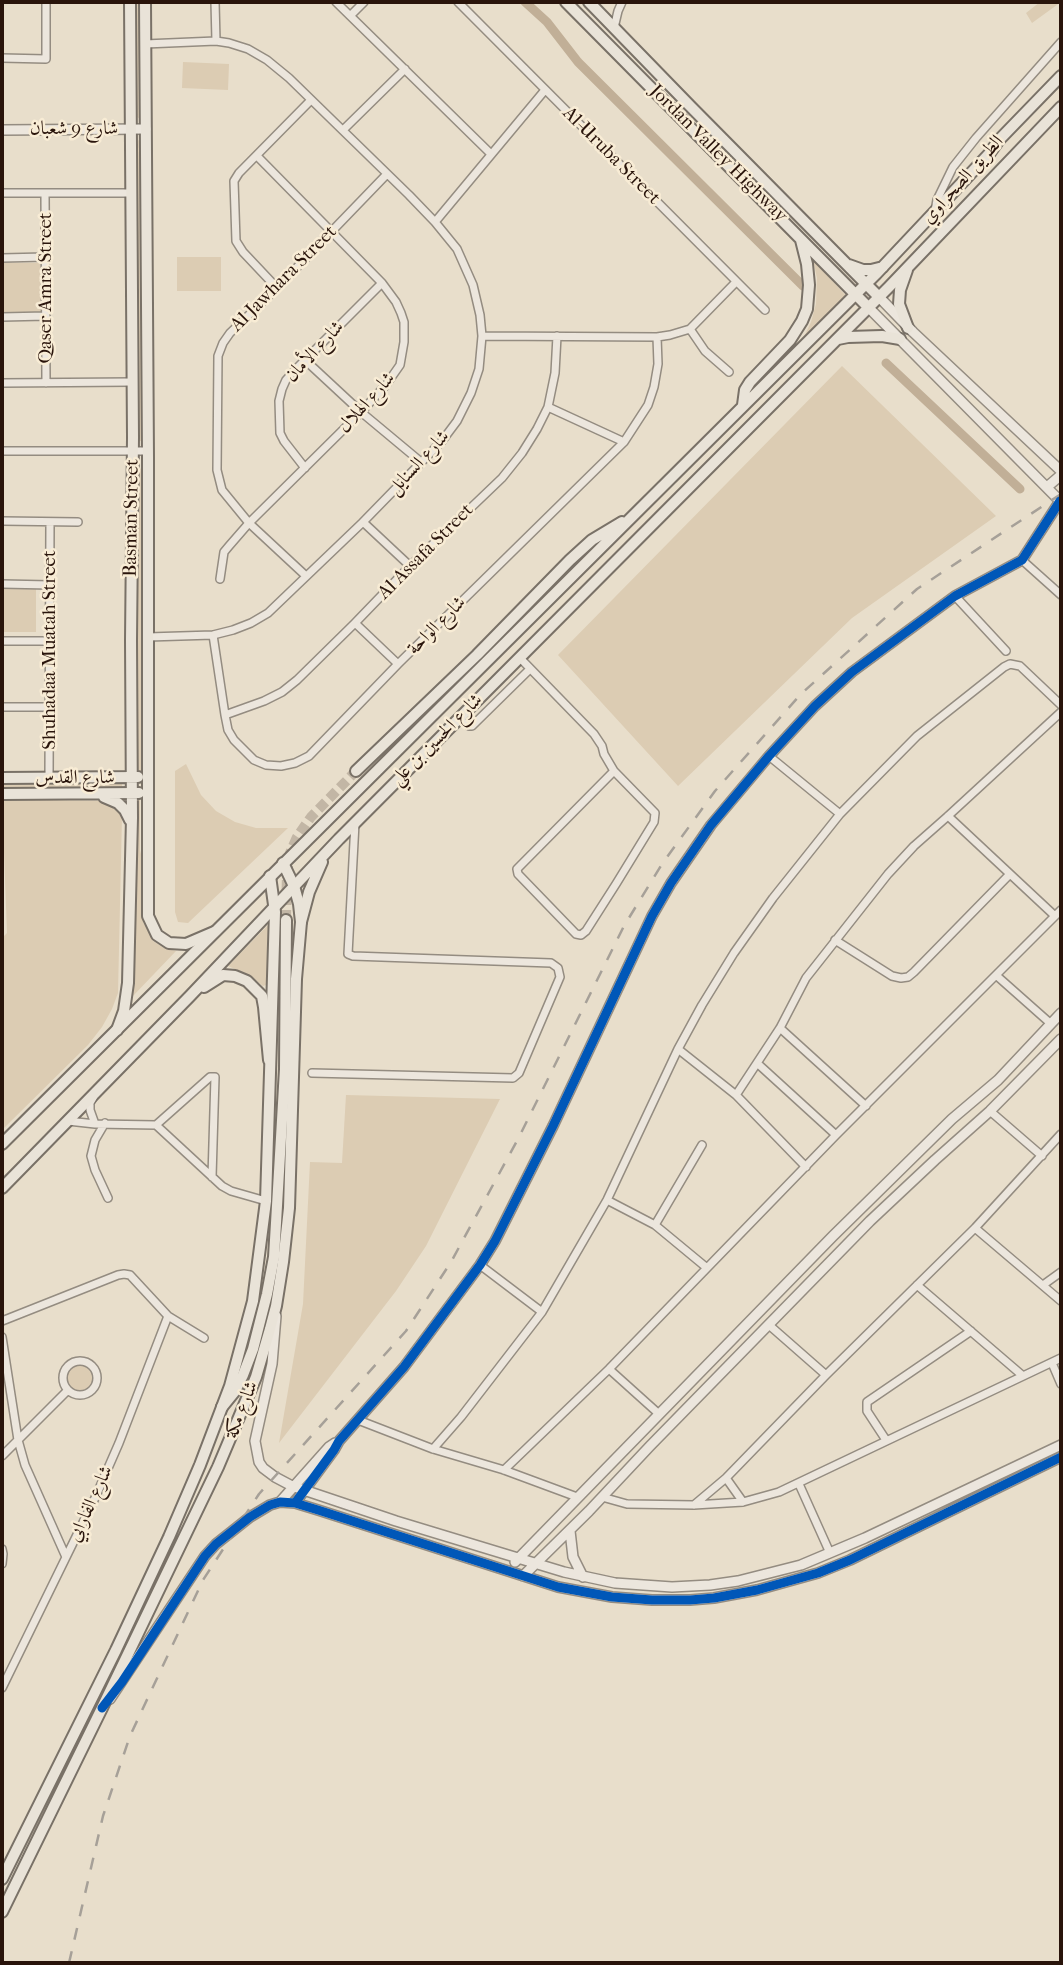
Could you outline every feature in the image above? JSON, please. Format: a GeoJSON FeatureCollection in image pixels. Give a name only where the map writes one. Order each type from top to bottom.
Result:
{"type":"FeatureCollection","features":[{"type":"Feature","properties":{"kind":"main road","name":"Basman Street"},"geometry":{"type":"LineString","coordinates":[[116,1031],[124,1011],[128,983],[132,824],[130,2]]}},
{"type":"Feature","properties":{"kind":"main road","name":"Basman Street"},"geometry":{"type":"LineString","coordinates":[[145,2],[148,916],[153,930],[164,941],[178,945],[217,931]]}},
{"type":"Feature","properties":{"kind":"main road","name":"Jordan Valley Highway"},"geometry":{"type":"LineString","coordinates":[[566,2],[869,307]]}},
{"type":"Feature","properties":{"kind":"main road","name":"Jordan Valley Highway"},"geometry":{"type":"LineString","coordinates":[[590,2],[879,297]]}},
{"type":"Feature","properties":{"kind":"main road","name":"الطريق الصحراوي"},"geometry":{"type":"LineString","coordinates":[[866,284],[1061,76]]}},
{"type":"Feature","properties":{"kind":"main road","name":"الطريق الصحراوي"},"geometry":{"type":"LineString","coordinates":[[879,297],[1061,107]]}},
{"type":"Feature","properties":{"kind":"main road"},"geometry":{"type":"LineString","coordinates":[[743,405],[745,390],[750,382],[790,340],[807,309],[808,273],[800,237]]}},
{"type":"Feature","properties":{"kind":"main road"},"geometry":{"type":"LineString","coordinates":[[844,262],[863,270],[883,267]]}},
{"type":"Feature","properties":{"kind":"main road"},"geometry":{"type":"LineString","coordinates":[[908,267],[900,290],[900,304],[908,328]]}},
{"type":"Feature","properties":{"kind":"main road","name":"شارع الحسين بن علي"},"geometry":{"type":"LineString","coordinates":[[2,1144],[866,284]]}},
{"type":"Feature","properties":{"kind":"main road","name":"شارع الحسين بن علي"},"geometry":{"type":"LineString","coordinates":[[2,1188],[355,822],[879,297]]}},
{"type":"Feature","properties":{"kind":"main road"},"geometry":{"type":"LineString","coordinates":[[836,340],[870,336],[900,339]]}},
{"type":"Feature","properties":{"kind":"main road"},"geometry":{"type":"LineString","coordinates":[[356,771],[477,655],[570,560],[592,540],[634,516]]}},
{"type":"Feature","properties":{"kind":"main road"},"geometry":{"type":"LineString","coordinates":[[110,778],[124,770],[132,758]]}},
{"type":"Feature","properties":{"kind":"main road","name":"شارع القدس"},"geometry":{"type":"LineString","coordinates":[[2,778],[148,777]]}},
{"type":"Feature","properties":{"kind":"main road"},"geometry":{"type":"LineString","coordinates":[[2,794],[147,793]]}},
{"type":"Feature","properties":{"kind":"main road"},"geometry":{"type":"LineString","coordinates":[[95,794],[118,803],[132,824]]}},
{"type":"Feature","properties":{"kind":"main road"},"geometry":{"type":"LineString","coordinates":[[301,922],[312,885],[329,850]]}},
{"type":"Feature","properties":{"kind":"main road","name":"شارع مكة"},"geometry":{"type":"LineString","coordinates":[[2,1912],[218,1467],[256,1377],[276,1306],[284,1262],[290,1199],[296,979],[301,922],[294,886],[283,863]]}},
{"type":"Feature","properties":{"kind":"main road","name":"شارع مكة"},"geometry":{"type":"LineString","coordinates":[[2,1879],[169,1536],[230,1386],[253,1301],[266,1201],[275,906],[270,876]]}},
{"type":"Feature","properties":{"kind":"main road"},"geometry":{"type":"LineString","coordinates":[[222,1407],[239,1383],[253,1349],[274,1257],[285,1069],[286,920]]}},
{"type":"Feature","properties":{"kind":"main road"},"geometry":{"type":"LineString","coordinates":[[190,996],[223,975],[235,976],[251,984],[262,996],[269,1060]]}},
{"type":"Feature","properties":{"kind":"street"},"geometry":{"type":"LineString","coordinates":[[2,58],[46,59],[46,2]]}},
{"type":"Feature","properties":{"kind":"street"},"geometry":{"type":"LineString","coordinates":[[215,2],[216,41]]}},
{"type":"Feature","properties":{"kind":"street"},"geometry":{"type":"LineString","coordinates":[[336,2],[491,155]]}},
{"type":"Feature","properties":{"kind":"street"},"geometry":{"type":"LineString","coordinates":[[351,15],[364,2]]}},
{"type":"Feature","properties":{"kind":"street","name":"Al-Uruba Street"},"geometry":{"type":"LineString","coordinates":[[458,2],[765,310]]}},
{"type":"Feature","properties":{"kind":"street"},"geometry":{"type":"LineString","coordinates":[[614,28],[622,2]]}},
{"type":"Feature","properties":{"kind":"street","name":"شارع السنايل"},"geometry":{"type":"LineString","coordinates":[[145,44],[216,41],[248,49],[289,78],[435,222],[457,249],[477,299],[482,336],[479,369],[457,421],[442,441],[268,613],[251,623],[213,635],[148,636]]}},
{"type":"Feature","properties":{"kind":"street"},"geometry":{"type":"LineString","coordinates":[[935,212],[937,200],[953,167],[1061,43]]}},
{"type":"Feature","properties":{"kind":"street"},"geometry":{"type":"LineString","coordinates":[[343,130],[405,69]]}},
{"type":"Feature","properties":{"kind":"street"},"geometry":{"type":"LineString","coordinates":[[435,222],[545,90]]}},
{"type":"Feature","properties":{"kind":"street"},"geometry":{"type":"LineString","coordinates":[[277,288],[236,241],[234,181],[311,100]]}},
{"type":"Feature","properties":{"kind":"street","name":"شارع 9 شعبان"},"geometry":{"type":"LineString","coordinates":[[2,130],[146,129]]}},
{"type":"Feature","properties":{"kind":"street","name":"شارع الهلال"},"geometry":{"type":"LineString","coordinates":[[220,579],[224,552],[249,523],[393,377],[403,355],[404,330],[396,302],[382,283],[257,156]]}},
{"type":"Feature","properties":{"kind":"street","name":"Al Jawhara Street"},"geometry":{"type":"LineString","coordinates":[[306,576],[249,523],[226,497],[219,480],[218,356],[230,333],[387,174]]}},
{"type":"Feature","properties":{"kind":"street"},"geometry":{"type":"LineString","coordinates":[[2,193],[132,193]]}},
{"type":"Feature","properties":{"kind":"street","name":"Qaser Amra Street"},"geometry":{"type":"LineString","coordinates":[[45,193],[46,383]]}},
{"type":"Feature","properties":{"kind":"street"},"geometry":{"type":"LineString","coordinates":[[2,258],[46,257]]}},
{"type":"Feature","properties":{"kind":"street"},"geometry":{"type":"LineString","coordinates":[[482,336],[657,337],[682,332],[690,329],[736,282]]}},
{"type":"Feature","properties":{"kind":"street","name":"شارع الأمان"},"geometry":{"type":"LineString","coordinates":[[305,468],[284,442],[279,422],[282,389],[286,380],[382,283]]}},
{"type":"Feature","properties":{"kind":"street"},"geometry":{"type":"LineString","coordinates":[[879,297],[908,328],[1061,473],[1047,487]]}},
{"type":"Feature","properties":{"kind":"street"},"geometry":{"type":"LineString","coordinates":[[295,1503],[339,1441],[404,1367],[495,1241],[553,1126],[652,916],[711,825],[815,706],[852,672],[955,596],[1022,560],[1061,502],[869,307]]}},
{"type":"Feature","properties":{"kind":"street"},"geometry":{"type":"LineString","coordinates":[[2,317],[46,316]]}},
{"type":"Feature","properties":{"kind":"street"},"geometry":{"type":"LineString","coordinates":[[690,329],[705,351],[729,372]]}},
{"type":"Feature","properties":{"kind":"street","name":"Al Assafa Street"},"geometry":{"type":"LineString","coordinates":[[225,715],[264,701],[297,680],[502,478],[522,453],[548,407],[555,373],[557,336]]}},
{"type":"Feature","properties":{"kind":"street","name":"شارع الواحة"},"geometry":{"type":"LineString","coordinates":[[213,635],[225,715],[233,740],[254,760],[266,765],[281,766],[309,756],[398,664],[624,442],[648,405],[654,387],[658,364],[657,337]]}},
{"type":"Feature","properties":{"kind":"street"},"geometry":{"type":"LineString","coordinates":[[305,360],[421,462]]}},
{"type":"Feature","properties":{"kind":"street"},"geometry":{"type":"LineString","coordinates":[[2,383],[132,382]]}},
{"type":"Feature","properties":{"kind":"street"},"geometry":{"type":"LineString","coordinates":[[548,407],[624,442]]}},
{"type":"Feature","properties":{"kind":"street"},"geometry":{"type":"LineString","coordinates":[[2,451],[148,451]]}},
{"type":"Feature","properties":{"kind":"street","name":"Shuhadaa Muatah Street"},"geometry":{"type":"LineString","coordinates":[[2,522],[78,522]]}},
{"type":"Feature","properties":{"kind":"street","name":"Shuhadaa Muatah Street"},"geometry":{"type":"LineString","coordinates":[[48,778],[50,522]]}},
{"type":"Feature","properties":{"kind":"street"},"geometry":{"type":"LineString","coordinates":[[363,522],[410,566]]}},
{"type":"Feature","properties":{"kind":"street"},"geometry":{"type":"LineString","coordinates":[[1022,560],[1061,596]]}},
{"type":"Feature","properties":{"kind":"street"},"geometry":{"type":"LineString","coordinates":[[2,584],[50,584]]}},
{"type":"Feature","properties":{"kind":"street"},"geometry":{"type":"LineString","coordinates":[[955,596],[1006,650]]}},
{"type":"Feature","properties":{"kind":"street"},"geometry":{"type":"LineString","coordinates":[[355,623],[398,664]]}},
{"type":"Feature","properties":{"kind":"street"},"geometry":{"type":"LineString","coordinates":[[2,641],[49,641]]}},
{"type":"Feature","properties":{"kind":"street"},"geometry":{"type":"LineString","coordinates":[[520,658],[594,734],[614,771],[653,810],[654,822],[586,931],[581,935],[576,934],[518,874],[517,869],[614,771]]}},
{"type":"Feature","properties":{"kind":"street"},"geometry":{"type":"LineString","coordinates":[[433,1449],[542,1312],[607,1200],[678,1049],[702,1005],[773,898],[840,814],[917,736],[1003,667],[1010,664],[1020,666],[1061,705]]}},
{"type":"Feature","properties":{"kind":"street"},"geometry":{"type":"LineString","coordinates":[[458,719],[471,726],[530,668]]}},
{"type":"Feature","properties":{"kind":"street"},"geometry":{"type":"LineString","coordinates":[[482,696],[492,705]]}},
{"type":"Feature","properties":{"kind":"street"},"geometry":{"type":"LineString","coordinates":[[2,707],[49,707]]}},
{"type":"Feature","properties":{"kind":"street"},"geometry":{"type":"LineString","coordinates":[[736,1096],[780,1028],[806,978],[888,874],[914,846],[1061,712]]}},
{"type":"Feature","properties":{"kind":"street"},"geometry":{"type":"LineString","coordinates":[[769,756],[840,814]]}},
{"type":"Feature","properties":{"kind":"street"},"geometry":{"type":"LineString","coordinates":[[504,1470],[610,1369],[836,1135],[1058,913],[1010,874],[948,816]]}},
{"type":"Feature","properties":{"kind":"street"},"geometry":{"type":"LineString","coordinates":[[312,1073],[513,1078],[519,1073],[560,977],[558,968],[551,963],[348,954],[355,822]]}},
{"type":"Feature","properties":{"kind":"street"},"geometry":{"type":"LineString","coordinates":[[835,940],[892,976],[908,976],[1010,874]]}},
{"type":"Feature","properties":{"kind":"street"},"geometry":{"type":"LineString","coordinates":[[997,976],[1050,1023]]}},
{"type":"Feature","properties":{"kind":"street"},"geometry":{"type":"LineString","coordinates":[[509,1570],[577,1497],[860,1211],[952,1119],[998,1080],[1061,1013]]}},
{"type":"Feature","properties":{"kind":"street"},"geometry":{"type":"LineString","coordinates":[[780,1028],[866,1106]]}},
{"type":"Feature","properties":{"kind":"street"},"geometry":{"type":"LineString","coordinates":[[523,1576],[570,1531],[870,1221],[990,1111],[1061,1039]]}},
{"type":"Feature","properties":{"kind":"street"},"geometry":{"type":"LineString","coordinates":[[678,1049],[736,1096],[806,1167]]}},
{"type":"Feature","properties":{"kind":"street"},"geometry":{"type":"LineString","coordinates":[[757,1063],[836,1135]]}},
{"type":"Feature","properties":{"kind":"street"},"geometry":{"type":"LineString","coordinates":[[156,1125],[210,1077],[215,1077],[212,1177]]}},
{"type":"Feature","properties":{"kind":"street"},"geometry":{"type":"LineString","coordinates":[[95,1124],[90,1103],[96,1091]]}},
{"type":"Feature","properties":{"kind":"street"},"geometry":{"type":"LineString","coordinates":[[990,1111],[1042,1156]]}},
{"type":"Feature","properties":{"kind":"street"},"geometry":{"type":"LineString","coordinates":[[68,1121],[156,1125],[222,1186],[266,1201]]}},
{"type":"Feature","properties":{"kind":"street"},"geometry":{"type":"LineString","coordinates":[[105,1124],[95,1140],[91,1156],[108,1198]]}},
{"type":"Feature","properties":{"kind":"street"},"geometry":{"type":"LineString","coordinates":[[694,1505],[726,1478],[975,1228],[1061,1134]]}},
{"type":"Feature","properties":{"kind":"street"},"geometry":{"type":"LineString","coordinates":[[654,1225],[702,1145]]}},
{"type":"Feature","properties":{"kind":"street"},"geometry":{"type":"LineString","coordinates":[[607,1200],[654,1225],[707,1268]]}},
{"type":"Feature","properties":{"kind":"street"},"geometry":{"type":"LineString","coordinates":[[860,1211],[870,1221]]}},
{"type":"Feature","properties":{"kind":"street"},"geometry":{"type":"LineString","coordinates":[[975,1228],[1061,1301]]}},
{"type":"Feature","properties":{"kind":"street"},"geometry":{"type":"LineString","coordinates":[[480,1265],[542,1312]]}},
{"type":"Feature","properties":{"kind":"street"},"geometry":{"type":"LineString","coordinates":[[1043,1285],[1061,1272]]}},
{"type":"Feature","properties":{"kind":"street"},"geometry":{"type":"LineString","coordinates":[[2,1321],[124,1274],[130,1275],[168,1316],[204,1338]]}},
{"type":"Feature","properties":{"kind":"street"},"geometry":{"type":"LineString","coordinates":[[917,1285],[1023,1376]]}},
{"type":"Feature","properties":{"kind":"street"},"geometry":{"type":"LineString","coordinates":[[276,1306],[272,1364],[257,1433],[256,1448],[263,1468],[275,1478],[303,1490],[583,1577],[634,1586],[710,1585],[801,1565],[1061,1445]]}},
{"type":"Feature","properties":{"kind":"street","name":"شارع الفارابي"},"geometry":{"type":"LineString","coordinates":[[3,1684],[119,1443],[168,1316]]}},
{"type":"Feature","properties":{"kind":"street"},"geometry":{"type":"LineString","coordinates":[[769,1325],[826,1375]]}},
{"type":"Feature","properties":{"kind":"street"},"geometry":{"type":"LineString","coordinates":[[886,1440],[867,1411],[867,1402],[971,1331]]}},
{"type":"Feature","properties":{"kind":"street"},"geometry":{"type":"LineString","coordinates":[[2,1336],[18,1440],[30,1476],[65,1557]]}},
{"type":"Feature","properties":{"kind":"street"},"geometry":{"type":"LineString","coordinates":[[602,1497],[626,1504],[694,1505],[743,1502],[779,1492],[1061,1358]]}},
{"type":"Feature","properties":{"kind":"street"},"geometry":{"type":"LineString","coordinates":[[80,1361],[94,1368],[96,1384],[89,1393],[78,1395],[68,1390],[64,1374],[69,1365],[80,1361]]}},
{"type":"Feature","properties":{"kind":"street"},"geometry":{"type":"LineString","coordinates":[[1052,1363],[1061,1384]]}},
{"type":"Feature","properties":{"kind":"street"},"geometry":{"type":"LineString","coordinates":[[610,1369],[659,1414]]}},
{"type":"Feature","properties":{"kind":"street"},"geometry":{"type":"LineString","coordinates":[[2,1456],[68,1390]]}},
{"type":"Feature","properties":{"kind":"street"},"geometry":{"type":"LineString","coordinates":[[358,1420],[433,1449],[504,1470],[577,1497]]}},
{"type":"Feature","properties":{"kind":"street"},"geometry":{"type":"LineString","coordinates":[[280,1502],[329,1447],[339,1441]]}},
{"type":"Feature","properties":{"kind":"street"},"geometry":{"type":"LineString","coordinates":[[102,1708],[210,1550],[225,1534],[270,1505],[280,1502],[295,1503],[572,1590],[636,1599],[690,1600],[757,1590],[833,1567],[1061,1457]]}},
{"type":"Feature","properties":{"kind":"street"},"geometry":{"type":"LineString","coordinates":[[726,1478],[743,1502]]}},
{"type":"Feature","properties":{"kind":"street"},"geometry":{"type":"LineString","coordinates":[[799,1484],[830,1553]]}},
{"type":"Feature","properties":{"kind":"street"},"geometry":{"type":"LineString","coordinates":[[570,1531],[573,1557],[583,1577]]}},
{"type":"Feature","properties":{"kind":"street"},"geometry":{"type":"LineString","coordinates":[[2,1549],[2,1563]]}},
{"type":"Feature","properties":{"kind":"shaded area"},"geometry":{"type":"Polygon","coordinates":[[[136,2],[141,2],[140,119],[137,117],[136,108],[136,2]]]}},
{"type":"Feature","properties":{"kind":"shaded area"},"geometry":{"type":"Polygon","coordinates":[[[1040,2],[1061,2],[1032,23],[1026,13],[1040,2]]]}},
{"type":"Feature","properties":{"kind":"shaded area"},"geometry":{"type":"Polygon","coordinates":[[[183,62],[229,64],[228,90],[182,88],[183,62]]]}},
{"type":"Feature","properties":{"kind":"shaded area"},"geometry":{"type":"Polygon","coordinates":[[[138,140],[142,194],[141,441],[138,441],[138,140]]]}},
{"type":"Feature","properties":{"kind":"shaded area"},"geometry":{"type":"Polygon","coordinates":[[[177,257],[221,257],[221,291],[177,291],[177,257]]]}},
{"type":"Feature","properties":{"kind":"shaded area"},"geometry":{"type":"Polygon","coordinates":[[[813,260],[847,297],[802,341],[816,304],[817,278],[813,260]]]}},
{"type":"Feature","properties":{"kind":"shaded area"},"geometry":{"type":"Polygon","coordinates":[[[2,263],[40,263],[41,314],[2,315],[2,263]]]}},
{"type":"Feature","properties":{"kind":"shaded area"},"geometry":{"type":"Polygon","coordinates":[[[842,366],[996,516],[852,618],[678,786],[558,655],[842,366]]]}},
{"type":"Feature","properties":{"kind":"shaded area"},"geometry":{"type":"Polygon","coordinates":[[[138,467],[141,469],[143,512],[143,766],[138,777],[138,467]]]}},
{"type":"Feature","properties":{"kind":"shaded area"},"geometry":{"type":"Polygon","coordinates":[[[2,589],[36,589],[36,632],[2,632],[2,589]]]}},
{"type":"Feature","properties":{"kind":"shaded area"},"geometry":{"type":"Polygon","coordinates":[[[186,764],[201,795],[216,811],[235,822],[256,828],[288,828],[188,923],[178,922],[175,912],[175,771],[186,764]]]}},
{"type":"Feature","properties":{"kind":"shaded area"},"geometry":{"type":"Polygon","coordinates":[[[122,782],[122,789],[2,790],[2,783],[122,782]]]}},
{"type":"Feature","properties":{"kind":"shaded area"},"geometry":{"type":"Polygon","coordinates":[[[2,799],[100,801],[122,816],[118,993],[112,1009],[88,1045],[2,1130],[2,938],[7,933],[2,799]]]}},
{"type":"Feature","properties":{"kind":"shaded area"},"geometry":{"type":"Polygon","coordinates":[[[137,800],[140,800],[140,850],[144,866],[143,922],[153,941],[176,951],[133,996],[137,800]]]}},
{"type":"Feature","properties":{"kind":"shaded area"},"geometry":{"type":"Polygon","coordinates":[[[268,925],[269,984],[263,986],[251,976],[228,966],[268,925]]]}},
{"type":"Feature","properties":{"kind":"shaded area"},"geometry":{"type":"Polygon","coordinates":[[[346,1095],[500,1099],[426,1246],[396,1291],[279,1443],[303,1304],[310,1162],[342,1163],[346,1095]]]}},
{"type":"Feature","properties":{"kind":"shaded area"},"geometry":{"type":"Polygon","coordinates":[[[80,1363],[86,1364],[94,1372],[94,1384],[86,1392],[80,1393],[74,1392],[66,1384],[65,1378],[66,1372],[74,1364],[80,1363]]]}},
{"type":"Feature","properties":{"kind":"waterway"},"geometry":{"type":"LineString","coordinates":[[525,2],[547,22],[578,62],[803,286]]}},
{"type":"Feature","properties":{"kind":"waterway"},"geometry":{"type":"LineString","coordinates":[[886,363],[1020,489]]}},
{"type":"Feature","properties":{"kind":"tunnel"},"geometry":{"type":"LineString","coordinates":[[286,920],[287,871],[290,853],[297,837],[311,817],[356,771]]}},
{"type":"Feature","properties":{"kind":"railway"},"geometry":{"type":"LineString","coordinates":[[69,1963],[103,1816],[130,1736],[203,1580],[259,1494],[406,1331],[451,1262],[518,1139],[624,926],[662,864],[715,791],[801,694],[917,589],[1061,494]]}},
{"type":"Feature","properties":{"kind":"cycle path"},"geometry":{"type":"LineString","coordinates":[[295,1503],[339,1441],[404,1367],[495,1241],[553,1126],[652,916],[711,825],[815,706],[852,672],[955,596],[1022,560],[1060,501]]}},
{"type":"Feature","properties":{"kind":"cycle path"},"geometry":{"type":"LineString","coordinates":[[102,1708],[205,1556],[250,1517],[280,1502],[295,1503],[318,1510],[558,1587],[612,1597],[690,1600],[757,1590],[818,1573],[1061,1457]]}}]}
